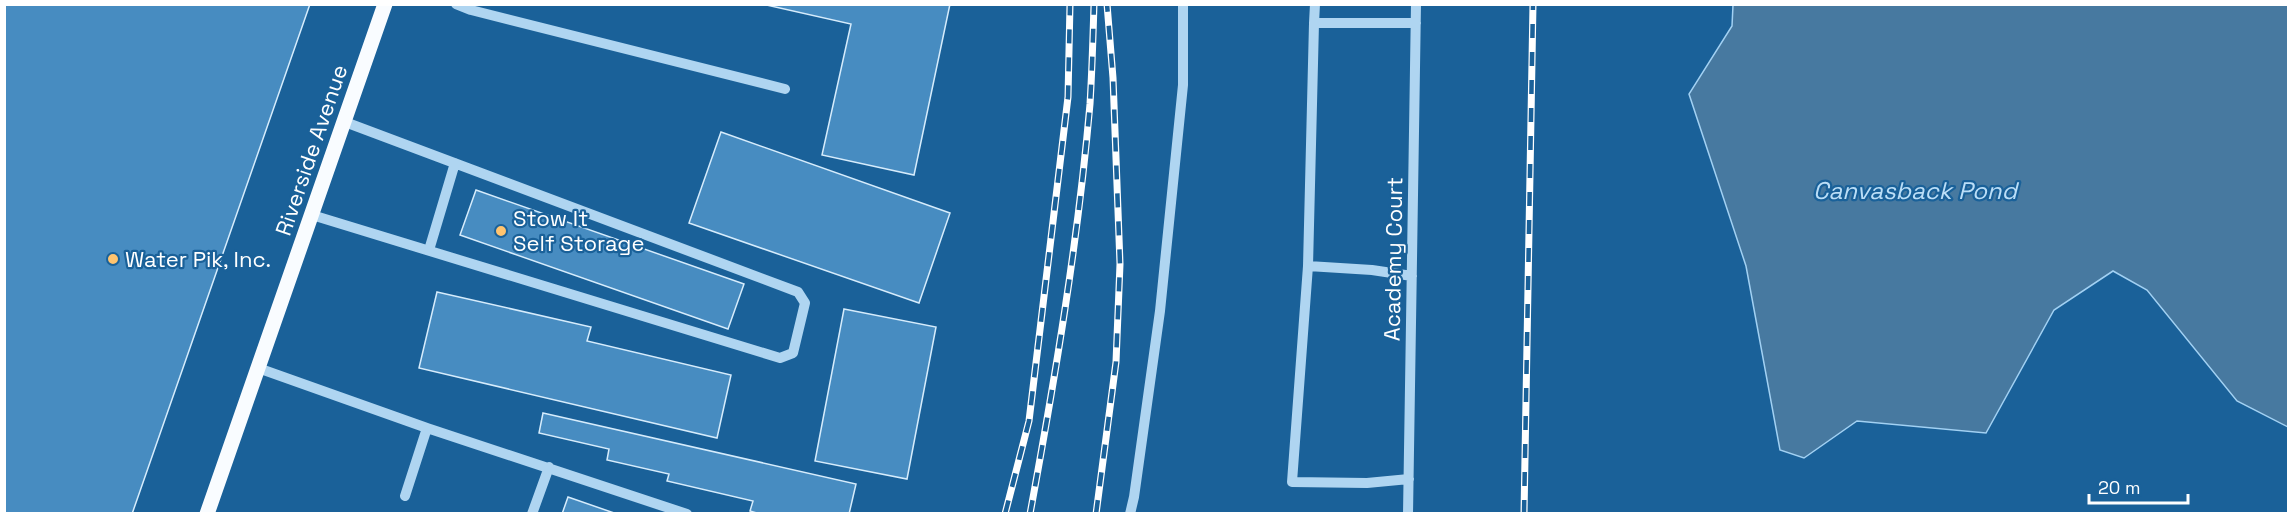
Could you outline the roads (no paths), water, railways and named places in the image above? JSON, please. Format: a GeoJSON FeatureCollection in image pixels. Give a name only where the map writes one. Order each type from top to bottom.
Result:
{"type":"FeatureCollection","features":[{"type":"Feature","properties":{"kind":"main road","name":"Riverside Avenue"},"geometry":{"type":"LineString","coordinates":[[207,513],[385,4]]}},
{"type":"Feature","properties":{"kind":"street"},"geometry":{"type":"LineString","coordinates":[[456,4],[471,10],[785,89]]}},
{"type":"Feature","properties":{"kind":"street"},"geometry":{"type":"LineString","coordinates":[[1130,513],[1160,312],[1183,86],[1184,4]]}},
{"type":"Feature","properties":{"kind":"street"},"geometry":{"type":"LineString","coordinates":[[1315,4],[1308,266],[1292,482],[1367,483],[1408,480]]}},
{"type":"Feature","properties":{"kind":"street","name":"Academy Court"},"geometry":{"type":"LineString","coordinates":[[1408,513],[1416,4]]}},
{"type":"Feature","properties":{"kind":"street"},"geometry":{"type":"LineString","coordinates":[[1314,23],[1416,23]]}},
{"type":"Feature","properties":{"kind":"street"},"geometry":{"type":"LineString","coordinates":[[312,214],[780,358],[793,353],[805,303],[798,292],[345,122]]}},
{"type":"Feature","properties":{"kind":"street"},"geometry":{"type":"LineString","coordinates":[[429,250],[455,164]]}},
{"type":"Feature","properties":{"kind":"street"},"geometry":{"type":"LineString","coordinates":[[1308,266],[1372,270],[1412,276]]}},
{"type":"Feature","properties":{"kind":"street"},"geometry":{"type":"LineString","coordinates":[[258,368],[427,428],[687,513]]}},
{"type":"Feature","properties":{"kind":"street"},"geometry":{"type":"LineString","coordinates":[[405,496],[427,428]]}},
{"type":"Feature","properties":{"kind":"street"},"geometry":{"type":"LineString","coordinates":[[532,513],[549,467]]}},
{"type":"Feature","properties":{"kind":"water","name":"Canvasback Pond"},"geometry":{"type":"Polygon","coordinates":[[[1733,5],[2288,5],[2288,427],[2237,401],[2147,290],[2113,271],[2054,310],[1986,433],[1857,421],[1804,458],[1780,450],[1746,266],[1689,94],[1732,26],[1733,5]]]}},
{"type":"Feature","properties":{"kind":"railway"},"geometry":{"type":"LineString","coordinates":[[1005,514],[1029,421],[1068,97],[1070,4]]}},
{"type":"Feature","properties":{"kind":"railway"},"geometry":{"type":"LineString","coordinates":[[1030,514],[1057,361],[1079,207],[1090,104],[1094,4]]}},
{"type":"Feature","properties":{"kind":"railway"},"geometry":{"type":"LineString","coordinates":[[1096,514],[1116,362],[1120,264],[1113,78],[1107,4]]}},
{"type":"Feature","properties":{"kind":"railway"},"geometry":{"type":"LineString","coordinates":[[1524,514],[1533,4]]}},
{"type":"Feature","properties":{"kind":"place","name":"Stow It Self Storage"},"geometry":{"type":"Point","coordinates":[501,231]}},
{"type":"Feature","properties":{"kind":"place","name":"Water Pik, Inc."},"geometry":{"type":"Point","coordinates":[113,259]}}]}
